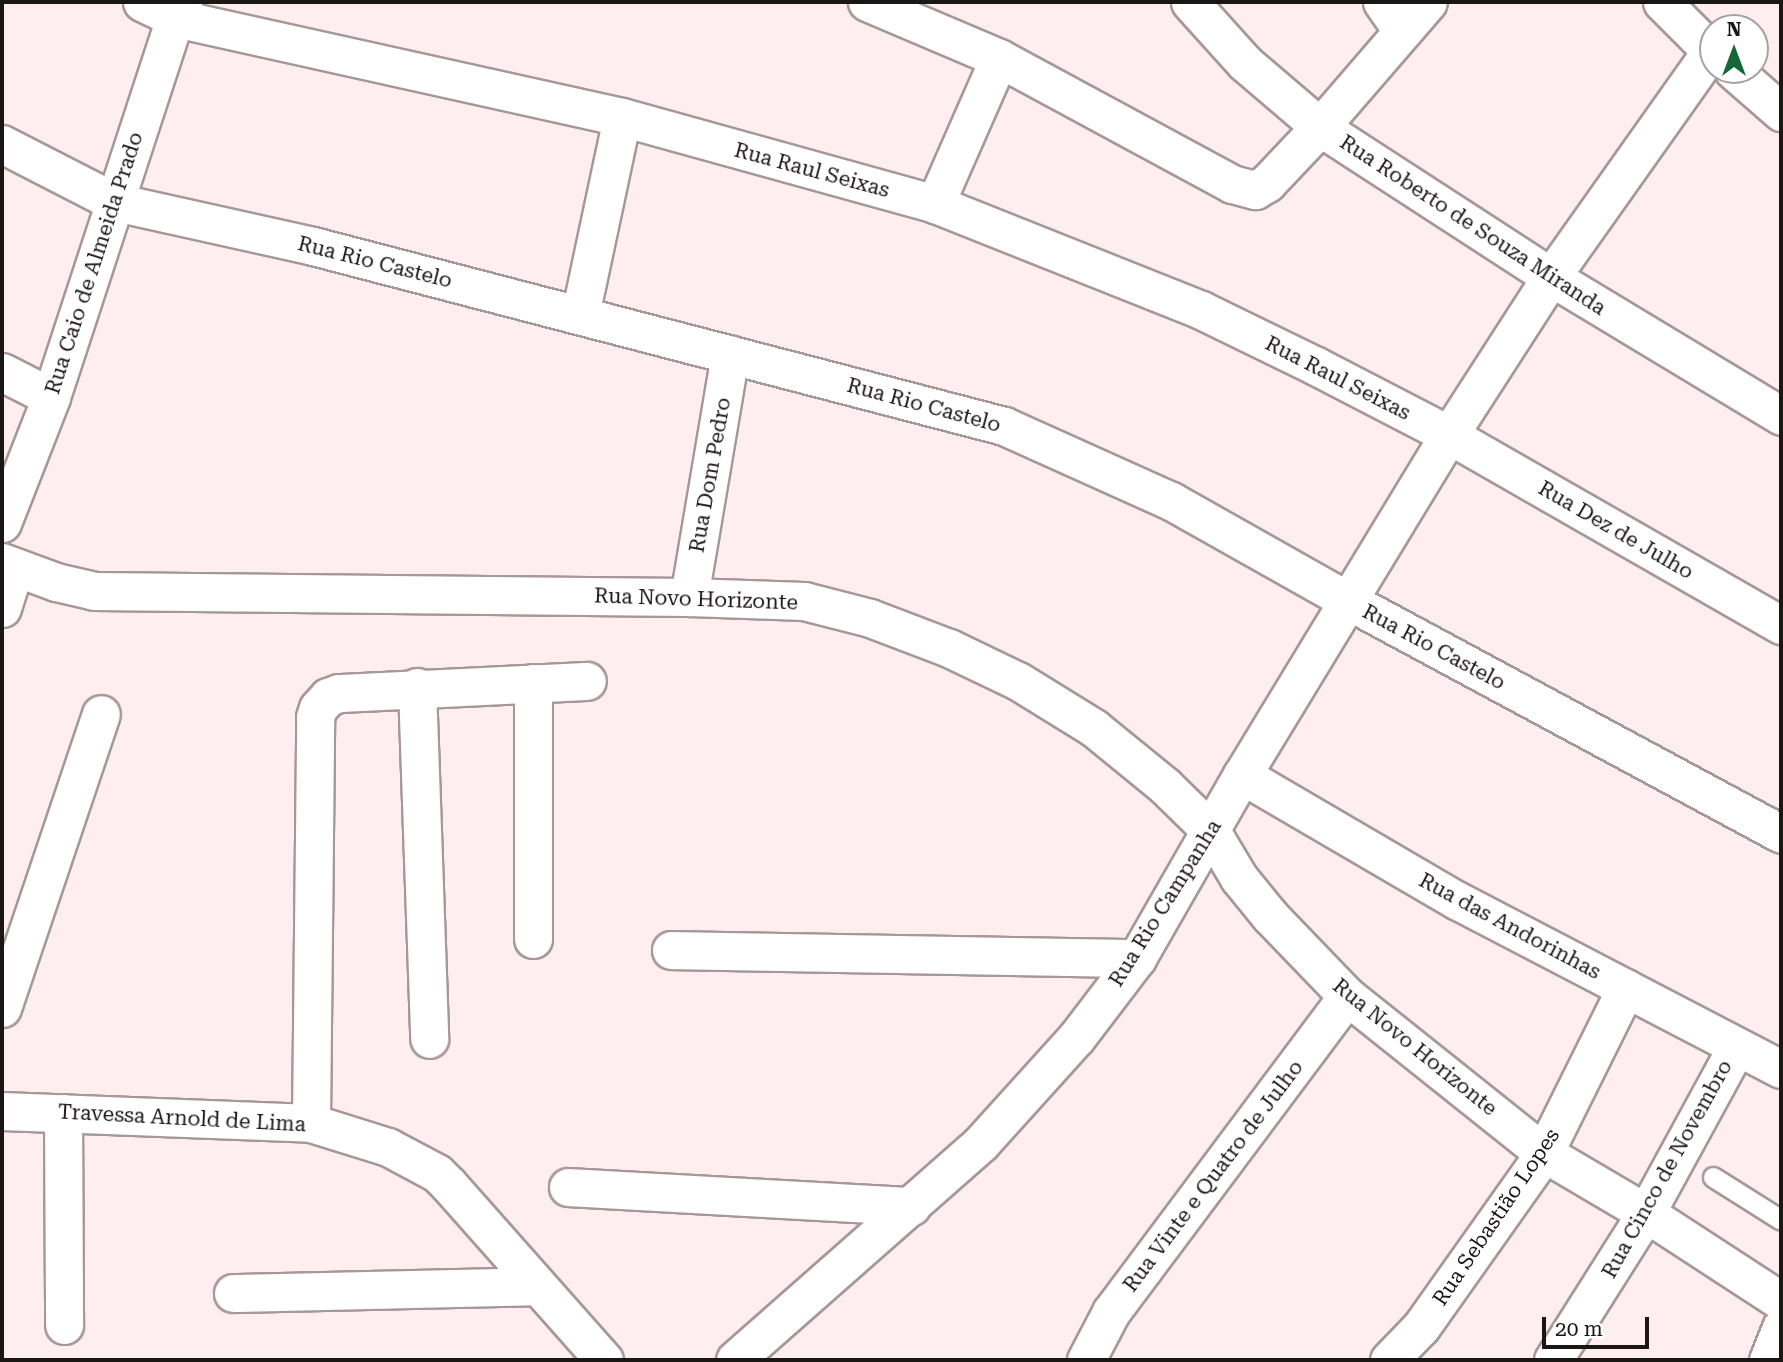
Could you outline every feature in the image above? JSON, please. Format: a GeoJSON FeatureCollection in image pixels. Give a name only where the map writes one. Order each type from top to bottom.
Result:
{"type":"FeatureCollection","features":[{"type":"Feature","properties":{"kind":"street","name":"Rua Raul Seixas"},"geometry":{"type":"LineString","coordinates":[[142,2],[622,117],[936,204],[1201,310],[1449,435]]}},
{"type":"Feature","properties":{"kind":"street"},"geometry":{"type":"LineString","coordinates":[[867,2],[999,58],[1232,184],[1255,190],[1267,183],[1320,127],[1392,17],[1428,2]]}},
{"type":"Feature","properties":{"kind":"street","name":"Rua Roberto de Souza Miranda"},"geometry":{"type":"LineString","coordinates":[[1190,2],[1245,63],[1320,127],[1552,277],[1781,416]]}},
{"type":"Feature","properties":{"kind":"street"},"geometry":{"type":"LineString","coordinates":[[1662,2],[1699,38]]}},
{"type":"Feature","properties":{"kind":"street","name":"Rua Caio de Almeida Prado"},"geometry":{"type":"LineString","coordinates":[[2,523],[51,397],[179,10]]}},
{"type":"Feature","properties":{"kind":"street"},"geometry":{"type":"LineString","coordinates":[[936,204],[999,58]]}},
{"type":"Feature","properties":{"kind":"street","name":"Rua Rio Campanha"},"geometry":{"type":"LineString","coordinates":[[735,1360],[981,1143],[1076,1038],[1137,958],[1242,775],[1449,435],[1552,277],[1699,84]]}},
{"type":"Feature","properties":{"kind":"street"},"geometry":{"type":"LineString","coordinates":[[1749,84],[1781,112]]}},
{"type":"Feature","properties":{"kind":"street"},"geometry":{"type":"LineString","coordinates":[[580,316],[622,117]]}},
{"type":"Feature","properties":{"kind":"street","name":"Rua Rio Castelo"},"geometry":{"type":"LineString","coordinates":[[2,144],[115,202],[313,246],[1004,426],[1171,501],[1347,600],[1781,834]]}},
{"type":"Feature","properties":{"kind":"street","name":"Rua Dom Pedro"},"geometry":{"type":"LineString","coordinates":[[689,597],[730,354]]}},
{"type":"Feature","properties":{"kind":"street"},"geometry":{"type":"LineString","coordinates":[[2,372],[51,397]]}},
{"type":"Feature","properties":{"kind":"street","name":"Rua Dez de Julho"},"geometry":{"type":"LineString","coordinates":[[1449,435],[1781,625]]}},
{"type":"Feature","properties":{"kind":"street"},"geometry":{"type":"LineString","coordinates":[[2,608],[8,564]]}},
{"type":"Feature","properties":{"kind":"street","name":"Rua Novo Horizonte"},"geometry":{"type":"LineString","coordinates":[[8,564],[94,591],[689,597],[804,601],[870,618],[949,648],[1018,681],[1094,728],[1165,786],[1211,831],[1239,878],[1262,906],[1347,996],[1544,1153],[1646,1213],[1781,1301]]}},
{"type":"Feature","properties":{"kind":"street"},"geometry":{"type":"LineString","coordinates":[[311,1123],[314,717],[328,697],[339,693],[417,687],[587,681]]}},
{"type":"Feature","properties":{"kind":"street"},"geometry":{"type":"LineString","coordinates":[[533,683],[533,939]]}},
{"type":"Feature","properties":{"kind":"street"},"geometry":{"type":"LineString","coordinates":[[417,687],[429,1039]]}},
{"type":"Feature","properties":{"kind":"street"},"geometry":{"type":"LineString","coordinates":[[2,1008],[101,714]]}},
{"type":"Feature","properties":{"kind":"street","name":"Rua das Andorinhas"},"geometry":{"type":"LineString","coordinates":[[1242,775],[1458,901],[1735,1048],[1781,1069]]}},
{"type":"Feature","properties":{"kind":"street"},"geometry":{"type":"LineString","coordinates":[[671,950],[1137,958]]}},
{"type":"Feature","properties":{"kind":"street","name":"Rua Sebastião Lopes"},"geometry":{"type":"LineString","coordinates":[[1388,1360],[1421,1327],[1544,1153],[1626,988]]}},
{"type":"Feature","properties":{"kind":"street","name":"Rua Vinte e Quatro de Julho"},"geometry":{"type":"LineString","coordinates":[[1086,1360],[1111,1312],[1347,996]]}},
{"type":"Feature","properties":{"kind":"street","name":"Rua Cinco de Novembro"},"geometry":{"type":"LineString","coordinates":[[1553,1360],[1646,1213],[1735,1048]]}},
{"type":"Feature","properties":{"kind":"street","name":"Travessa Arnold de Lima"},"geometry":{"type":"LineString","coordinates":[[2,1111],[311,1123],[388,1147],[437,1173],[604,1360]]}},
{"type":"Feature","properties":{"kind":"street"},"geometry":{"type":"LineString","coordinates":[[63,1113],[64,1325]]}},
{"type":"Feature","properties":{"kind":"street"},"geometry":{"type":"LineString","coordinates":[[568,1186],[911,1206]]}},
{"type":"Feature","properties":{"kind":"street"},"geometry":{"type":"LineString","coordinates":[[233,1293],[537,1286]]}},
{"type":"Feature","properties":{"kind":"street"},"geometry":{"type":"LineString","coordinates":[[1769,1360],[1781,1328]]}},
{"type":"Feature","properties":{"kind":"lane"},"geometry":{"type":"LineString","coordinates":[[1713,1177],[1781,1220]]}}]}
